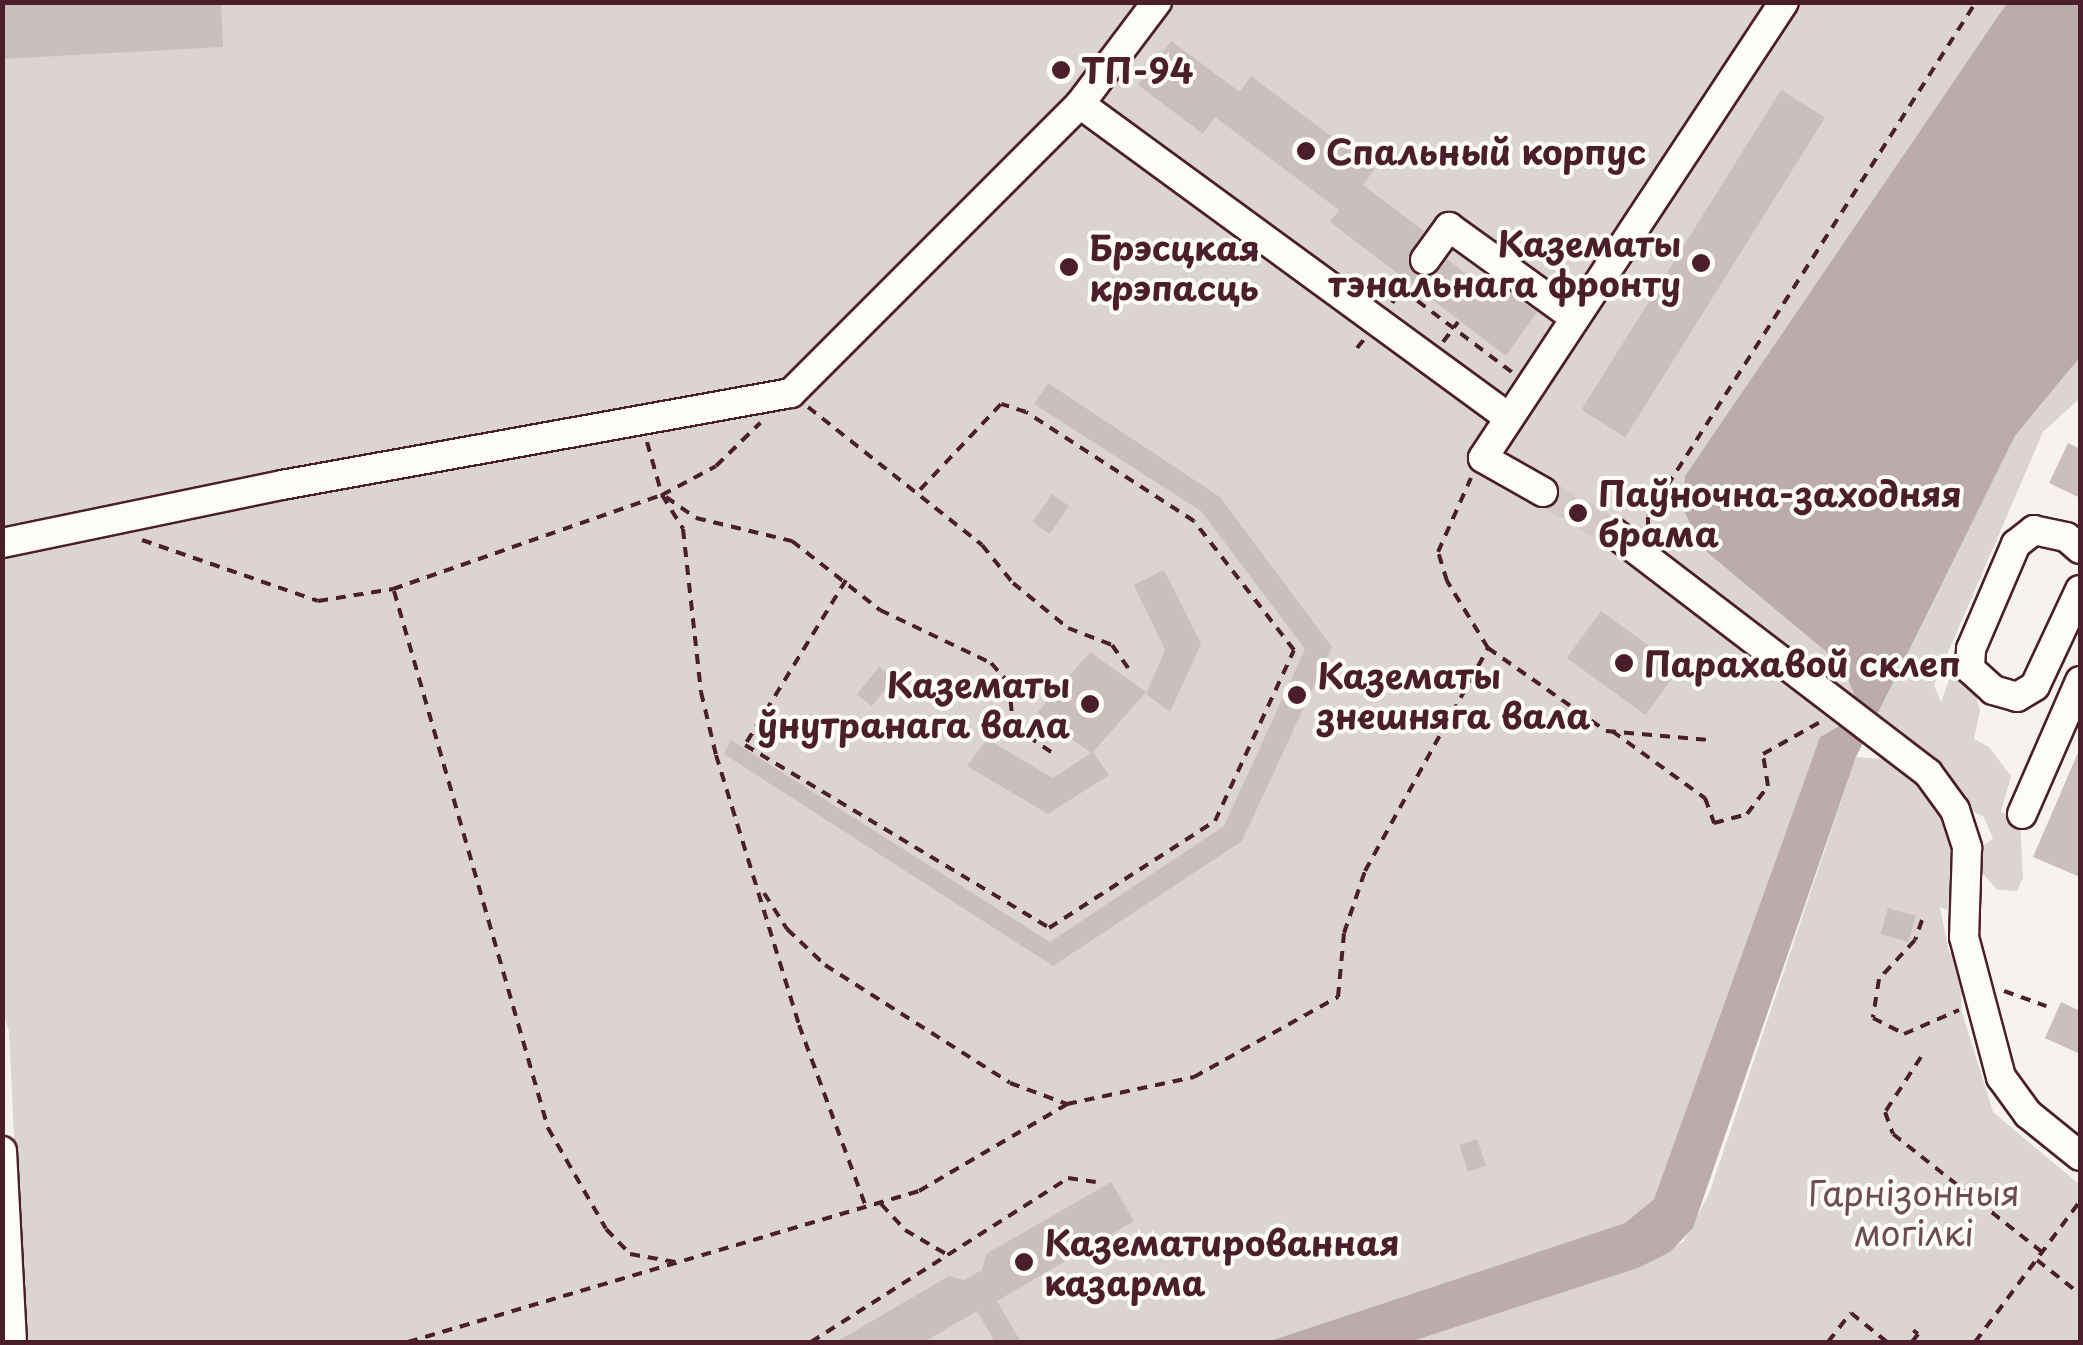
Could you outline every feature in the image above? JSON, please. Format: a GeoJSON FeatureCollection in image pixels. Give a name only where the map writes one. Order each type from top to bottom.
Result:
{"type":"FeatureCollection","features":[{"type":"Feature","properties":{"kind":"street"},"geometry":{"type":"LineString","coordinates":[[2,543],[282,484],[791,393],[1080,104],[1156,2]]}},
{"type":"Feature","properties":{"kind":"street"},"geometry":{"type":"LineString","coordinates":[[1543,492],[1482,458],[1781,4]]}},
{"type":"Feature","properties":{"kind":"street"},"geometry":{"type":"LineString","coordinates":[[1080,104],[1508,417]]}},
{"type":"Feature","properties":{"kind":"street"},"geometry":{"type":"LineString","coordinates":[[1425,260],[1449,227],[1574,317]]}},
{"type":"Feature","properties":{"kind":"street"},"geometry":{"type":"LineString","coordinates":[[2080,549],[2066,537],[2034,530],[2016,544],[1971,649],[1970,669],[1993,690],[2017,696],[2047,667],[2080,590]]}},
{"type":"Feature","properties":{"kind":"street"},"geometry":{"type":"LineString","coordinates":[[1614,533],[1839,712],[1928,773],[1955,810],[1966,848],[1964,937],[2001,1077],[2028,1114],[2080,1156]]}},
{"type":"Feature","properties":{"kind":"street"},"geometry":{"type":"LineString","coordinates":[[2022,814],[2080,683],[2047,667]]}},
{"type":"Feature","properties":{"kind":"street"},"geometry":{"type":"LineString","coordinates":[[2,1151],[12,1342]]}},
{"type":"Feature","properties":{"kind":"path"},"geometry":{"type":"LineString","coordinates":[[1648,561],[1648,516],[1976,2]]}},
{"type":"Feature","properties":{"kind":"path"},"geometry":{"type":"LineString","coordinates":[[1378,322],[1403,290],[1529,385]]}},
{"type":"Feature","properties":{"kind":"path"},"geometry":{"type":"LineString","coordinates":[[128,536],[318,600],[394,589],[662,494],[716,466],[791,393],[982,545],[1013,583],[1068,628],[1112,645],[1130,671]]}},
{"type":"Feature","properties":{"kind":"path"},"geometry":{"type":"LineString","coordinates":[[846,580],[745,745],[1049,928],[1215,820],[1294,650],[1194,521],[1026,412],[1001,404],[915,495]]}},
{"type":"Feature","properties":{"kind":"path"},"geometry":{"type":"LineString","coordinates":[[641,421],[662,494],[683,529],[701,692],[799,1025],[866,1207]]}},
{"type":"Feature","properties":{"kind":"path"},"geometry":{"type":"LineString","coordinates":[[1482,458],[1451,512],[1438,552],[1447,581],[1488,648],[1705,798],[1714,823],[1747,814],[1768,786],[1764,754],[1839,712]]}},
{"type":"Feature","properties":{"kind":"path"},"geometry":{"type":"LineString","coordinates":[[662,494],[696,518],[792,541],[880,610],[991,662],[1009,684],[1013,726],[1057,756]]}},
{"type":"Feature","properties":{"kind":"path"},"geometry":{"type":"LineString","coordinates":[[394,589],[548,1128],[606,1229],[630,1254],[680,1262]]}},
{"type":"Feature","properties":{"kind":"path"},"geometry":{"type":"LineString","coordinates":[[408,1342],[919,1191],[1067,1104],[1194,1077],[1338,996],[1344,932],[1365,870],[1488,648]]}},
{"type":"Feature","properties":{"kind":"path"},"geometry":{"type":"LineString","coordinates":[[1612,732],[1709,740]]}},
{"type":"Feature","properties":{"kind":"path"},"geometry":{"type":"LineString","coordinates":[[761,888],[788,930],[824,965],[1010,1083],[1067,1104]]}},
{"type":"Feature","properties":{"kind":"path"},"geometry":{"type":"LineString","coordinates":[[1922,920],[1916,940],[1879,979],[1873,1018],[1904,1034],[1979,996],[1986,984],[2046,1006]]}},
{"type":"Feature","properties":{"kind":"path"},"geometry":{"type":"LineString","coordinates":[[1921,1057],[1884,1112],[1894,1134],[2042,1252]]}},
{"type":"Feature","properties":{"kind":"path"},"geometry":{"type":"LineString","coordinates":[[811,1342],[1068,1178],[1096,1182]]}},
{"type":"Feature","properties":{"kind":"path"},"geometry":{"type":"LineString","coordinates":[[1975,1342],[2080,1200]]}},
{"type":"Feature","properties":{"kind":"path"},"geometry":{"type":"LineString","coordinates":[[880,1203],[905,1230],[948,1255]]}},
{"type":"Feature","properties":{"kind":"path"},"geometry":{"type":"LineString","coordinates":[[2036,1260],[2080,1294]]}},
{"type":"Feature","properties":{"kind":"path"},"geometry":{"type":"LineString","coordinates":[[1838,1342],[1830,1340],[1851,1313],[1887,1342]]}},
{"type":"Feature","properties":{"kind":"path"},"geometry":{"type":"LineString","coordinates":[[1912,1342],[1918,1334],[1914,1330]]}},
{"type":"Feature","properties":{"kind":"green space"},"geometry":{"type":"Polygon","coordinates":[[[2,3],[2007,3],[1685,476],[1682,507],[1702,548],[1842,665],[1854,694],[1842,723],[1820,737],[1654,1199],[1625,1223],[1267,1342],[24,1342],[9,1032],[2,1008],[2,3]]]}},
{"type":"Feature","properties":{"kind":"green space"},"geometry":{"type":"Polygon","coordinates":[[[2080,357],[2080,398],[2043,432],[1934,685],[1941,702],[1950,677],[1971,677],[1980,711],[1974,739],[1989,747],[2011,776],[2001,812],[2020,819],[2023,878],[2017,891],[1997,890],[1978,868],[1977,849],[1993,839],[1984,817],[1964,807],[1943,769],[1876,715],[2015,436],[2080,357]]]}},
{"type":"Feature","properties":{"kind":"green space","name":"Гарнізонныя могілкі"},"geometry":{"type":"Polygon","coordinates":[[[1856,757],[1883,759],[1923,786],[1935,812],[1950,823],[1960,852],[1957,914],[1940,907],[1949,952],[1957,953],[1963,973],[1961,1009],[1993,1112],[2080,1185],[2080,1342],[1410,1342],[1638,1268],[1684,1241],[1709,1194],[1856,757]]]}},
{"type":"Feature","properties":{"kind":"shaded area"},"geometry":{"type":"Polygon","coordinates":[[[2007,3],[2080,3],[2080,357],[2015,436],[1856,757],[1693,1228],[1670,1252],[1638,1268],[1410,1342],[1267,1342],[1625,1223],[1654,1199],[1820,737],[1842,724],[1854,694],[1842,665],[1702,548],[1682,507],[1685,476],[2007,3]]]}},
{"type":"Feature","properties":{"kind":"building"},"geometry":{"type":"Polygon","coordinates":[[[2,2],[221,2],[223,47],[2,59],[2,2]]]}},
{"type":"Feature","properties":{"kind":"building","name":"Спальный корпус"},"geometry":{"type":"Polygon","coordinates":[[[1171,41],[1240,92],[1251,76],[1375,169],[1363,185],[1424,231],[1408,257],[1414,273],[1431,276],[1447,259],[1501,301],[1509,292],[1537,312],[1506,356],[1330,222],[1339,210],[1215,117],[1203,134],[1138,85],[1171,41]]]}},
{"type":"Feature","properties":{"kind":"building","name":"Казематы тэнальнага фронту"},"geometry":{"type":"Polygon","coordinates":[[[1781,90],[1825,118],[1625,437],[1581,410],[1781,90]]]}},
{"type":"Feature","properties":{"kind":"building","name":"Казематы знешняга вала"},"geometry":{"type":"Polygon","coordinates":[[[1048,383],[1220,497],[1332,647],[1242,841],[1053,966],[724,754],[731,740],[1050,942],[1224,826],[1305,649],[1201,511],[1034,404],[1048,383]]]}},
{"type":"Feature","properties":{"kind":"building"},"geometry":{"type":"Polygon","coordinates":[[[2068,443],[2080,449],[2080,498],[2049,483],[2068,443]]]}},
{"type":"Feature","properties":{"kind":"building","name":"Паўночна-заходняя брама"},"geometry":{"type":"Polygon","coordinates":[[[1559,488],[1608,517],[1598,538],[1547,508],[1559,500],[1559,488]]]}},
{"type":"Feature","properties":{"kind":"building"},"geometry":{"type":"Polygon","coordinates":[[[1052,494],[1069,506],[1050,534],[1032,522],[1052,494]]]}},
{"type":"Feature","properties":{"kind":"building"},"geometry":{"type":"Polygon","coordinates":[[[1164,570],[1201,644],[1170,712],[1146,694],[1165,650],[1134,585],[1164,570]]]}},
{"type":"Feature","properties":{"kind":"building","name":"Парахавой склеп"},"geometry":{"type":"Polygon","coordinates":[[[1601,611],[1679,668],[1645,715],[1567,658],[1601,611]]]}},
{"type":"Feature","properties":{"kind":"building"},"geometry":{"type":"Polygon","coordinates":[[[1090,652],[1146,692],[1093,752],[1109,775],[1048,814],[967,766],[987,739],[1053,778],[1091,753],[1037,713],[1090,652]]]}},
{"type":"Feature","properties":{"kind":"building"},"geometry":{"type":"Polygon","coordinates":[[[879,667],[894,679],[872,706],[857,694],[879,667]]]}},
{"type":"Feature","properties":{"kind":"building"},"geometry":{"type":"Polygon","coordinates":[[[2080,748],[2080,877],[2033,857],[2080,748]]]}},
{"type":"Feature","properties":{"kind":"building"},"geometry":{"type":"Polygon","coordinates":[[[1888,908],[1916,916],[1908,942],[1881,934],[1888,908]]]}},
{"type":"Feature","properties":{"kind":"building"},"geometry":{"type":"Polygon","coordinates":[[[2061,1002],[2080,1011],[2080,1054],[2045,1038],[2061,1002]]]}},
{"type":"Feature","properties":{"kind":"building"},"geometry":{"type":"Polygon","coordinates":[[[1477,1139],[1486,1165],[1468,1172],[1459,1145],[1477,1139]]]}},
{"type":"Feature","properties":{"kind":"building","name":"Казематированная казарма"},"geometry":{"type":"Polygon","coordinates":[[[1111,1182],[1134,1221],[997,1301],[1021,1342],[995,1342],[977,1311],[924,1342],[836,1342],[949,1276],[964,1280],[982,1270],[986,1254],[1111,1182]]]}},
{"type":"Feature","properties":{"kind":"tunnel"},"geometry":{"type":"LineString","coordinates":[[1543,492],[1614,533]]}},
{"type":"Feature","properties":{"kind":"place","name":"ТП-94"},"geometry":{"type":"Point","coordinates":[1061,70]}},
{"type":"Feature","properties":{"kind":"place","name":"Спальный корпус"},"geometry":{"type":"Point","coordinates":[1306,151]}},
{"type":"Feature","properties":{"kind":"place","name":"Казематы тэнальнага фронту"},"geometry":{"type":"Point","coordinates":[1701,263]}},
{"type":"Feature","properties":{"kind":"place","name":"Брэсцкая крэпасць"},"geometry":{"type":"Point","coordinates":[1069,267]}},
{"type":"Feature","properties":{"kind":"place","name":"Паўночна-заходняя брама"},"geometry":{"type":"Point","coordinates":[1578,513]}},
{"type":"Feature","properties":{"kind":"place","name":"Парахавой склеп"},"geometry":{"type":"Point","coordinates":[1624,663]}},
{"type":"Feature","properties":{"kind":"place","name":"Казематы знешняга вала"},"geometry":{"type":"Point","coordinates":[1297,695]}},
{"type":"Feature","properties":{"kind":"place","name":"Казематы ўнутранага вала"},"geometry":{"type":"Point","coordinates":[1090,704]}},
{"type":"Feature","properties":{"kind":"place","name":"Казематированная казарма"},"geometry":{"type":"Point","coordinates":[1024,1262]}}]}
